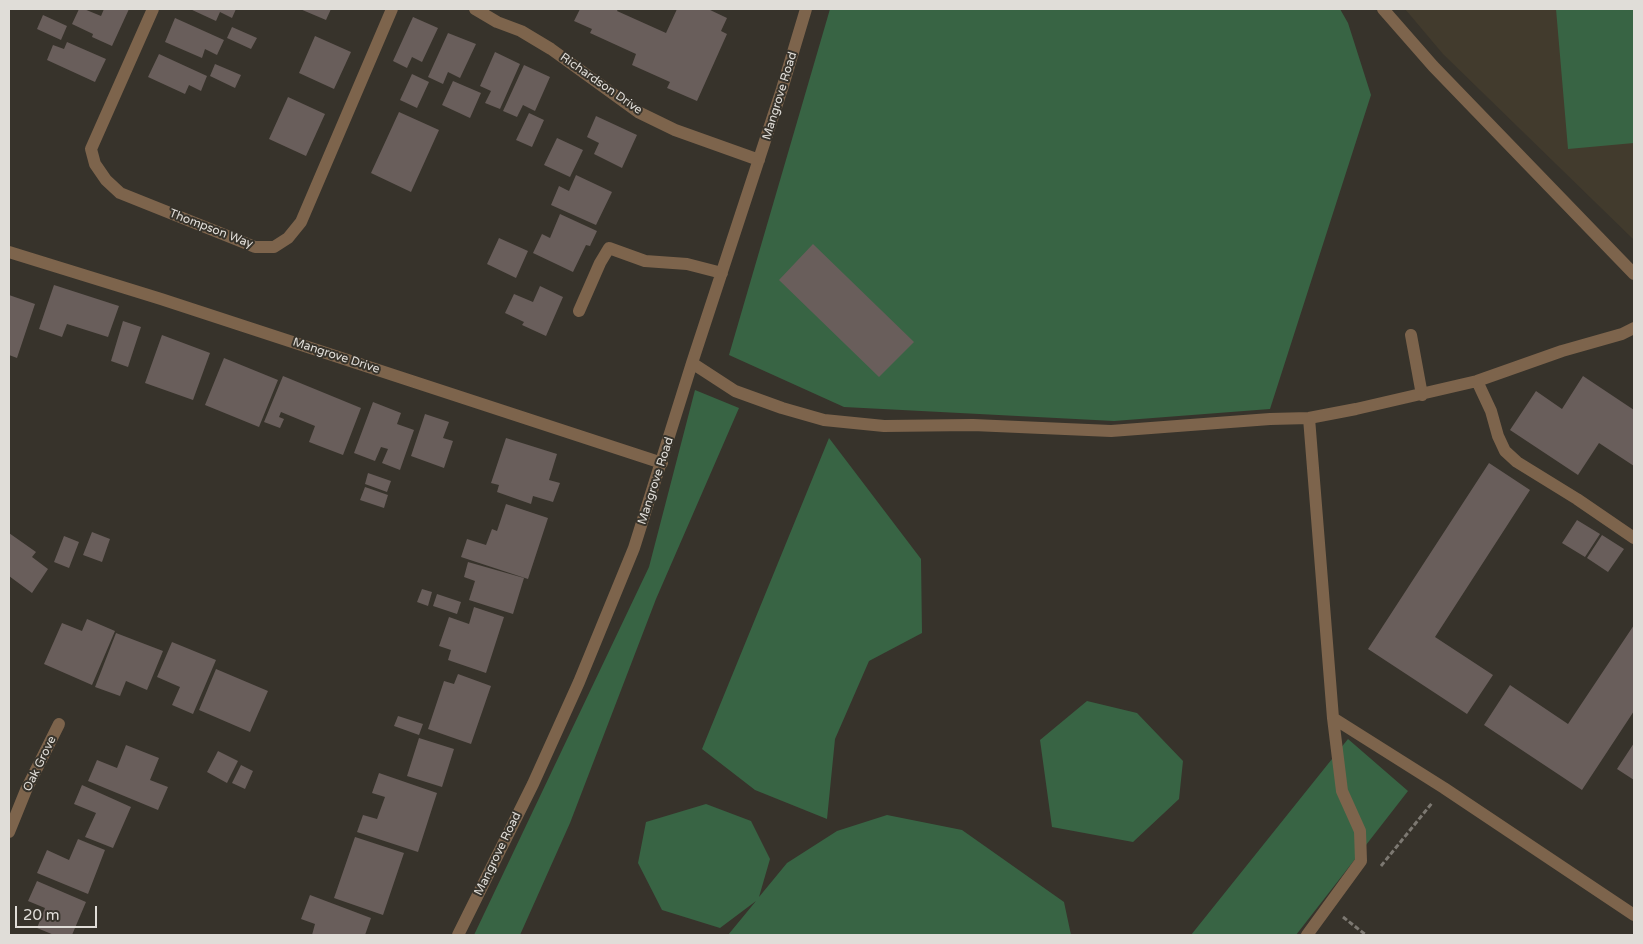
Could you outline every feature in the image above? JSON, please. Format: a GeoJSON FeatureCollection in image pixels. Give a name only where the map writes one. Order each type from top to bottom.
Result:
{"type":"FeatureCollection","features":[{"type":"Feature","properties":{"kind":"street","name":"Thompson Way"},"geometry":{"type":"LineString","coordinates":[[153,9],[91,149],[95,164],[106,180],[120,193],[254,247],[274,246],[288,238],[301,222],[386,19],[392,9]]}},
{"type":"Feature","properties":{"kind":"street","name":"Richardson Drive"},"geometry":{"type":"LineString","coordinates":[[475,9],[551,49],[638,112],[675,130],[759,160]]}},
{"type":"Feature","properties":{"kind":"street","name":"Mangrove Road"},"geometry":{"type":"LineString","coordinates":[[458,935],[529,792],[580,682],[634,548],[806,9]]}},
{"type":"Feature","properties":{"kind":"street"},"geometry":{"type":"LineString","coordinates":[[1383,9],[1433,66],[1634,274]]}},
{"type":"Feature","properties":{"kind":"street"},"geometry":{"type":"LineString","coordinates":[[579,311],[600,263],[609,248],[645,261],[687,264],[722,273]]}},
{"type":"Feature","properties":{"kind":"street","name":"Mangrove Drive"},"geometry":{"type":"LineString","coordinates":[[9,252],[161,299],[662,463]]}},
{"type":"Feature","properties":{"kind":"street"},"geometry":{"type":"LineString","coordinates":[[692,363],[735,390],[782,408],[824,420],[884,426],[973,425],[1111,431],[1270,419],[1309,418],[1422,395],[1477,381],[1622,334],[1634,328]]}},
{"type":"Feature","properties":{"kind":"street"},"geometry":{"type":"LineString","coordinates":[[1410,335],[1422,395]]}},
{"type":"Feature","properties":{"kind":"street"},"geometry":{"type":"LineString","coordinates":[[1477,381],[1491,411],[1498,436],[1505,451],[1517,462],[1577,499],[1634,538]]}},
{"type":"Feature","properties":{"kind":"street"},"geometry":{"type":"LineString","coordinates":[[1307,935],[1360,861],[1360,831],[1342,791],[1333,718],[1309,418]]}},
{"type":"Feature","properties":{"kind":"street"},"geometry":{"type":"LineString","coordinates":[[1333,718],[1444,788],[1634,915]]}},
{"type":"Feature","properties":{"kind":"street","name":"Oak Grove"},"geometry":{"type":"LineString","coordinates":[[9,832],[26,790],[59,724]]}},
{"type":"Feature","properties":{"kind":"path"},"geometry":{"type":"LineString","coordinates":[[1378,871],[1444,788]]}},
{"type":"Feature","properties":{"kind":"path"},"geometry":{"type":"LineString","coordinates":[[1341,916],[1366,935]]}},
{"type":"Feature","properties":{"kind":"shaded area"},"geometry":{"type":"Polygon","coordinates":[[[1405,9],[1634,9],[1634,240],[1443,54],[1405,9]]]}},
{"type":"Feature","properties":{"kind":"green space"},"geometry":{"type":"Polygon","coordinates":[[[830,9],[1340,9],[1348,23],[1371,95],[1270,409],[1114,421],[844,407],[729,355],[830,9]]]}},
{"type":"Feature","properties":{"kind":"green space"},"geometry":{"type":"Polygon","coordinates":[[[1556,9],[1634,9],[1634,143],[1568,149],[1556,9]]]}},
{"type":"Feature","properties":{"kind":"green space"},"geometry":{"type":"Polygon","coordinates":[[[695,390],[739,408],[656,599],[570,823],[520,935],[474,935],[649,567],[695,390]]]}},
{"type":"Feature","properties":{"kind":"green space"},"geometry":{"type":"Polygon","coordinates":[[[829,438],[921,559],[922,633],[869,661],[835,739],[827,819],[755,790],[702,749],[829,438]]]}},
{"type":"Feature","properties":{"kind":"green space"},"geometry":{"type":"Polygon","coordinates":[[[1087,701],[1137,713],[1183,761],[1179,799],[1133,842],[1052,827],[1040,740],[1087,701]]]}},
{"type":"Feature","properties":{"kind":"green space"},"geometry":{"type":"Polygon","coordinates":[[[1348,739],[1408,791],[1296,935],[1191,935],[1348,739]]]}},
{"type":"Feature","properties":{"kind":"green space"},"geometry":{"type":"Polygon","coordinates":[[[706,804],[751,821],[770,859],[759,897],[787,863],[837,831],[887,815],[962,830],[1064,902],[1071,935],[728,935],[756,901],[720,928],[662,910],[638,863],[646,822],[706,804]]]}},
{"type":"Feature","properties":{"kind":"building"},"geometry":{"type":"Polygon","coordinates":[[[79,9],[84,9],[101,16],[104,9],[129,9],[112,46],[92,37],[93,34],[72,24],[79,9]]]}},
{"type":"Feature","properties":{"kind":"building"},"geometry":{"type":"Polygon","coordinates":[[[190,9],[236,9],[232,18],[220,12],[216,21],[190,9]]]}},
{"type":"Feature","properties":{"kind":"building"},"geometry":{"type":"Polygon","coordinates":[[[300,9],[331,9],[326,20],[300,9]]]}},
{"type":"Feature","properties":{"kind":"building"},"geometry":{"type":"Polygon","coordinates":[[[580,9],[618,9],[617,11],[666,33],[677,9],[708,9],[727,18],[721,31],[727,34],[697,101],[667,88],[670,82],[632,65],[636,54],[590,33],[592,29],[574,21],[580,9]]]}},
{"type":"Feature","properties":{"kind":"building"},"geometry":{"type":"Polygon","coordinates":[[[43,15],[67,26],[61,40],[37,29],[43,15]]]}},
{"type":"Feature","properties":{"kind":"building"},"geometry":{"type":"Polygon","coordinates":[[[413,17],[438,28],[422,62],[412,57],[407,68],[393,61],[413,17]]]}},
{"type":"Feature","properties":{"kind":"building"},"geometry":{"type":"Polygon","coordinates":[[[175,18],[224,40],[217,55],[205,49],[202,58],[165,42],[175,18]]]}},
{"type":"Feature","properties":{"kind":"building"},"geometry":{"type":"Polygon","coordinates":[[[232,27],[257,38],[251,49],[227,38],[232,27]]]}},
{"type":"Feature","properties":{"kind":"building"},"geometry":{"type":"Polygon","coordinates":[[[448,33],[476,44],[460,78],[448,72],[443,84],[428,77],[448,33]]]}},
{"type":"Feature","properties":{"kind":"building"},"geometry":{"type":"Polygon","coordinates":[[[315,36],[351,52],[334,89],[299,73],[315,36]]]}},
{"type":"Feature","properties":{"kind":"building"},"geometry":{"type":"Polygon","coordinates":[[[67,42],[106,59],[95,82],[47,60],[53,45],[64,49],[67,42]]]}},
{"type":"Feature","properties":{"kind":"building"},"geometry":{"type":"Polygon","coordinates":[[[495,52],[520,64],[500,109],[485,103],[491,91],[480,86],[495,52]]]}},
{"type":"Feature","properties":{"kind":"building"},"geometry":{"type":"Polygon","coordinates":[[[159,54],[207,76],[201,91],[189,85],[185,94],[148,77],[159,54]]]}},
{"type":"Feature","properties":{"kind":"building"},"geometry":{"type":"Polygon","coordinates":[[[215,64],[241,75],[235,88],[210,76],[215,64]]]}},
{"type":"Feature","properties":{"kind":"building"},"geometry":{"type":"Polygon","coordinates":[[[524,65],[550,77],[535,111],[523,105],[517,117],[503,111],[524,65]]]}},
{"type":"Feature","properties":{"kind":"building"},"geometry":{"type":"Polygon","coordinates":[[[412,74],[429,82],[417,108],[400,100],[412,74]]]}},
{"type":"Feature","properties":{"kind":"building"},"geometry":{"type":"Polygon","coordinates":[[[453,81],[481,93],[470,118],[442,105],[453,81]]]}},
{"type":"Feature","properties":{"kind":"building"},"geometry":{"type":"Polygon","coordinates":[[[288,97],[325,114],[306,156],[269,139],[288,97]]]}},
{"type":"Feature","properties":{"kind":"building"},"geometry":{"type":"Polygon","coordinates":[[[399,112],[439,130],[411,192],[371,173],[399,112]]]}},
{"type":"Feature","properties":{"kind":"building"},"geometry":{"type":"Polygon","coordinates":[[[529,113],[544,120],[532,147],[516,140],[529,113]]]}},
{"type":"Feature","properties":{"kind":"building"},"geometry":{"type":"Polygon","coordinates":[[[596,116],[637,135],[622,168],[594,154],[599,143],[587,137],[596,116]]]}},
{"type":"Feature","properties":{"kind":"building"},"geometry":{"type":"Polygon","coordinates":[[[557,138],[583,150],[570,177],[544,165],[557,138]]]}},
{"type":"Feature","properties":{"kind":"building"},"geometry":{"type":"Polygon","coordinates":[[[576,175],[612,192],[596,225],[551,205],[559,186],[569,191],[576,175]]]}},
{"type":"Feature","properties":{"kind":"building"},"geometry":{"type":"Polygon","coordinates":[[[560,214],[597,231],[590,246],[586,245],[573,272],[533,253],[542,234],[550,238],[560,214]]]}},
{"type":"Feature","properties":{"kind":"building"},"geometry":{"type":"Polygon","coordinates":[[[499,238],[528,251],[516,278],[487,264],[499,238]]]}},
{"type":"Feature","properties":{"kind":"building"},"geometry":{"type":"Polygon","coordinates":[[[813,244],[914,342],[879,377],[779,280],[813,244]]]}},
{"type":"Feature","properties":{"kind":"building"},"geometry":{"type":"Polygon","coordinates":[[[54,285],[119,306],[108,337],[67,324],[62,337],[39,329],[54,285]]]}},
{"type":"Feature","properties":{"kind":"building"},"geometry":{"type":"Polygon","coordinates":[[[540,286],[563,297],[546,336],[522,325],[524,322],[505,313],[514,294],[533,302],[540,286]]]}},
{"type":"Feature","properties":{"kind":"building"},"geometry":{"type":"Polygon","coordinates":[[[9,295],[35,304],[17,358],[9,355],[9,295]]]}},
{"type":"Feature","properties":{"kind":"building"},"geometry":{"type":"Polygon","coordinates":[[[123,321],[141,327],[128,367],[111,361],[123,321]]]}},
{"type":"Feature","properties":{"kind":"building"},"geometry":{"type":"Polygon","coordinates":[[[162,335],[210,353],[193,400],[145,383],[162,335]]]}},
{"type":"Feature","properties":{"kind":"building"},"geometry":{"type":"Polygon","coordinates":[[[224,358],[278,380],[259,427],[205,405],[224,358]]]}},
{"type":"Feature","properties":{"kind":"building"},"geometry":{"type":"Polygon","coordinates":[[[283,376],[361,408],[343,455],[309,442],[315,426],[281,412],[279,417],[284,419],[280,428],[264,422],[283,376]]]}},
{"type":"Feature","properties":{"kind":"building"},"geometry":{"type":"Polygon","coordinates":[[[1583,376],[1634,410],[1634,466],[1599,443],[1578,475],[1510,430],[1536,391],[1562,409],[1583,376]]]}},
{"type":"Feature","properties":{"kind":"building"},"geometry":{"type":"Polygon","coordinates":[[[373,402],[401,413],[397,424],[414,430],[400,470],[382,463],[388,449],[381,447],[375,461],[354,453],[373,402]]]}},
{"type":"Feature","properties":{"kind":"building"},"geometry":{"type":"Polygon","coordinates":[[[425,414],[449,422],[443,438],[453,441],[444,468],[411,456],[425,414]]]}},
{"type":"Feature","properties":{"kind":"building"},"geometry":{"type":"Polygon","coordinates":[[[506,438],[557,454],[549,480],[560,483],[553,502],[533,496],[531,504],[497,492],[499,485],[491,483],[506,438]]]}},
{"type":"Feature","properties":{"kind":"building"},"geometry":{"type":"Polygon","coordinates":[[[1489,463],[1530,490],[1435,637],[1493,675],[1467,714],[1368,649],[1489,463]]]}},
{"type":"Feature","properties":{"kind":"building"},"geometry":{"type":"Polygon","coordinates":[[[368,473],[391,481],[387,492],[365,484],[368,473]]]}},
{"type":"Feature","properties":{"kind":"building"},"geometry":{"type":"Polygon","coordinates":[[[365,487],[388,495],[384,508],[360,500],[365,487]]]}},
{"type":"Feature","properties":{"kind":"building"},"geometry":{"type":"Polygon","coordinates":[[[506,504],[548,518],[528,579],[461,557],[467,539],[486,545],[492,529],[497,531],[506,504]]]}},
{"type":"Feature","properties":{"kind":"building"},"geometry":{"type":"Polygon","coordinates":[[[1577,520],[1600,534],[1585,557],[1562,543],[1577,520]]]}},
{"type":"Feature","properties":{"kind":"building"},"geometry":{"type":"Polygon","coordinates":[[[92,532],[110,539],[102,562],[83,555],[92,532]]]}},
{"type":"Feature","properties":{"kind":"building"},"geometry":{"type":"Polygon","coordinates":[[[9,533],[36,552],[32,557],[48,569],[32,593],[9,576],[9,533]]]}},
{"type":"Feature","properties":{"kind":"building"},"geometry":{"type":"Polygon","coordinates":[[[1602,535],[1624,549],[1608,572],[1587,558],[1602,535]]]}},
{"type":"Feature","properties":{"kind":"building"},"geometry":{"type":"Polygon","coordinates":[[[64,536],[79,542],[69,568],[54,562],[64,536]]]}},
{"type":"Feature","properties":{"kind":"building"},"geometry":{"type":"Polygon","coordinates":[[[468,562],[524,578],[513,614],[469,600],[475,581],[464,577],[468,562]]]}},
{"type":"Feature","properties":{"kind":"building"},"geometry":{"type":"Polygon","coordinates":[[[422,589],[432,592],[428,606],[417,602],[422,589]]]}},
{"type":"Feature","properties":{"kind":"building"},"geometry":{"type":"Polygon","coordinates":[[[437,594],[461,602],[457,614],[433,606],[437,594]]]}},
{"type":"Feature","properties":{"kind":"building"},"geometry":{"type":"Polygon","coordinates":[[[474,607],[504,617],[486,673],[448,660],[451,650],[439,646],[449,617],[469,624],[474,607]]]}},
{"type":"Feature","properties":{"kind":"building"},"geometry":{"type":"Polygon","coordinates":[[[87,619],[115,631],[92,685],[44,664],[62,623],[82,631],[87,619]]]}},
{"type":"Feature","properties":{"kind":"building"},"geometry":{"type":"Polygon","coordinates":[[[1634,625],[1634,711],[1582,790],[1484,725],[1510,685],[1568,724],[1634,625]]]}},
{"type":"Feature","properties":{"kind":"building"},"geometry":{"type":"Polygon","coordinates":[[[116,633],[163,651],[147,690],[126,681],[120,696],[95,687],[116,633]]]}},
{"type":"Feature","properties":{"kind":"building"},"geometry":{"type":"Polygon","coordinates":[[[172,642],[216,660],[193,714],[172,705],[180,687],[157,677],[172,642]]]}},
{"type":"Feature","properties":{"kind":"building"},"geometry":{"type":"Polygon","coordinates":[[[216,669],[268,691],[250,732],[199,710],[216,669]]]}},
{"type":"Feature","properties":{"kind":"building"},"geometry":{"type":"Polygon","coordinates":[[[458,674],[491,686],[471,744],[428,729],[444,681],[454,684],[458,674]]]}},
{"type":"Feature","properties":{"kind":"building"},"geometry":{"type":"Polygon","coordinates":[[[398,716],[423,724],[419,735],[394,726],[398,716]]]}},
{"type":"Feature","properties":{"kind":"building"},"geometry":{"type":"Polygon","coordinates":[[[419,738],[454,749],[442,787],[407,776],[419,738]]]}},
{"type":"Feature","properties":{"kind":"building"},"geometry":{"type":"Polygon","coordinates":[[[1634,743],[1634,780],[1617,769],[1634,743]]]}},
{"type":"Feature","properties":{"kind":"building"},"geometry":{"type":"Polygon","coordinates":[[[126,745],[159,758],[150,780],[168,787],[158,810],[88,781],[97,760],[117,768],[126,745]]]}},
{"type":"Feature","properties":{"kind":"building"},"geometry":{"type":"Polygon","coordinates":[[[218,751],[238,761],[227,783],[207,772],[218,751]]]}},
{"type":"Feature","properties":{"kind":"building"},"geometry":{"type":"Polygon","coordinates":[[[241,765],[253,771],[245,789],[232,783],[241,765]]]}},
{"type":"Feature","properties":{"kind":"building"},"geometry":{"type":"Polygon","coordinates":[[[379,773],[437,793],[418,852],[357,832],[363,815],[377,819],[385,797],[372,793],[379,773]]]}},
{"type":"Feature","properties":{"kind":"building"},"geometry":{"type":"Polygon","coordinates":[[[82,785],[131,807],[113,848],[85,837],[96,813],[74,804],[82,785]]]}},
{"type":"Feature","properties":{"kind":"building"},"geometry":{"type":"Polygon","coordinates":[[[355,837],[404,853],[383,915],[334,898],[355,837]]]}},
{"type":"Feature","properties":{"kind":"building"},"geometry":{"type":"Polygon","coordinates":[[[78,839],[105,850],[88,894],[37,873],[47,850],[69,860],[78,839]]]}},
{"type":"Feature","properties":{"kind":"building"},"geometry":{"type":"Polygon","coordinates":[[[37,881],[86,902],[72,935],[54,935],[37,928],[45,908],[28,901],[37,881]]]}},
{"type":"Feature","properties":{"kind":"building"},"geometry":{"type":"Polygon","coordinates":[[[310,895],[371,918],[365,935],[312,935],[315,924],[301,919],[310,895]]]}}]}
